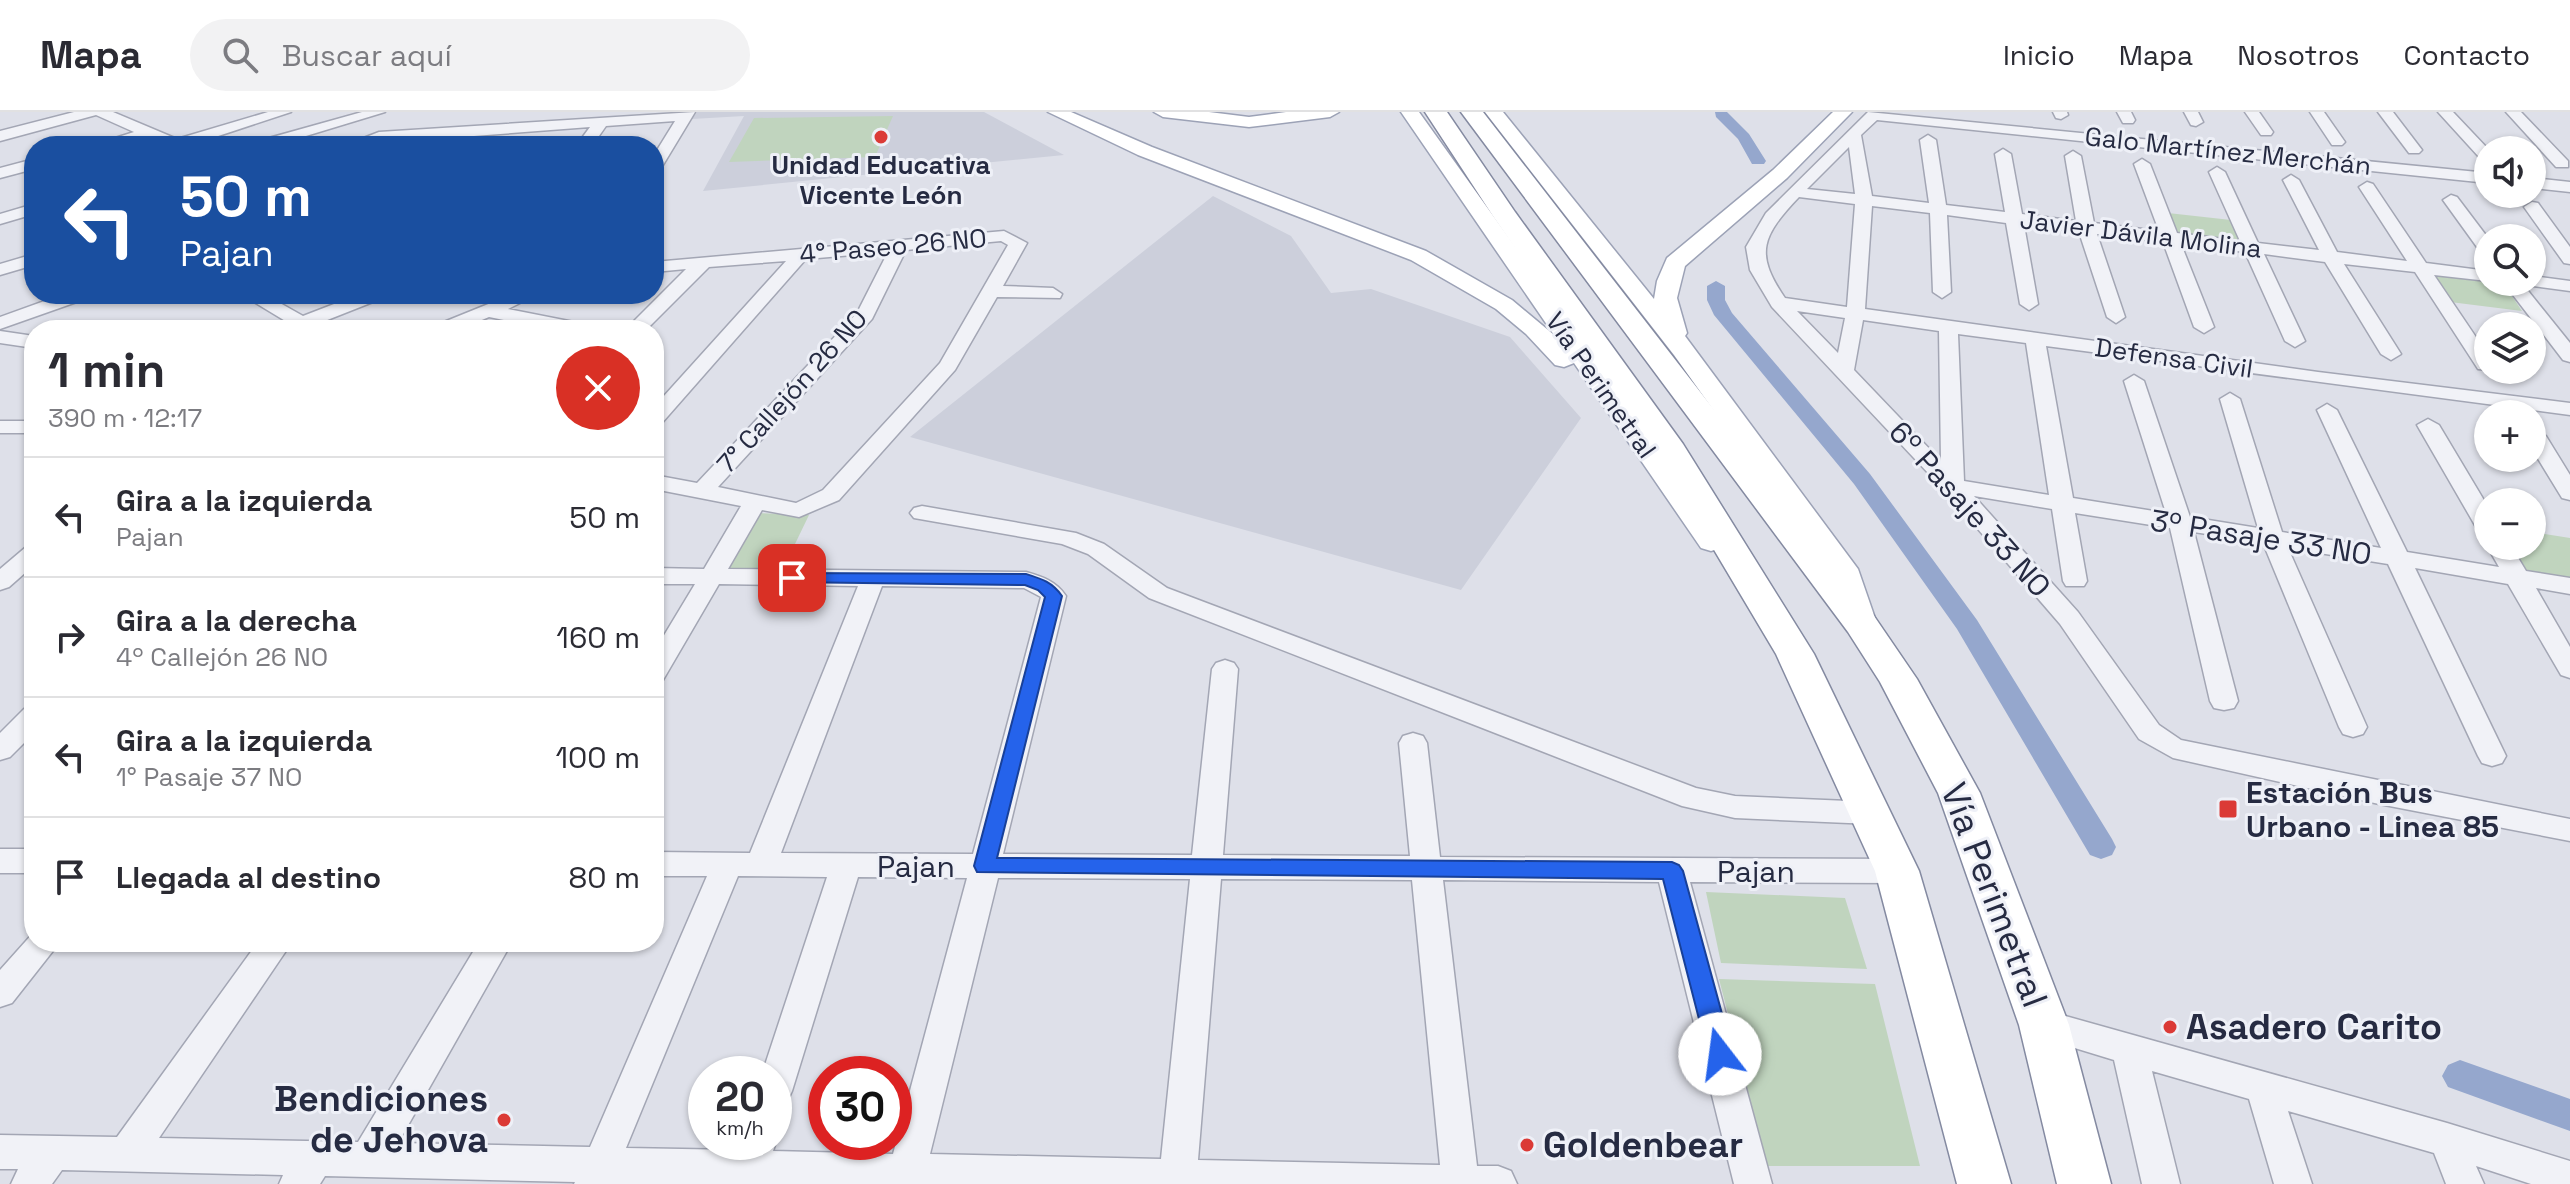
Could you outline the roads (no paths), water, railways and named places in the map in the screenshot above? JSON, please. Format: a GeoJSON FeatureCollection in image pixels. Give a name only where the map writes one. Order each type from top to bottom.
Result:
{"type":"FeatureCollection","features":[{"type":"Feature","properties":{"kind":"highway","name":"Vía Perimetral"},"geometry":{"type":"LineString","coordinates":[[1436,112],[1505,216],[1667,444],[1795,654],[1897,871],[1984,1184]]}},
{"type":"Feature","properties":{"kind":"highway","name":"Vía Perimetral"},"geometry":{"type":"LineString","coordinates":[[1472,112],[1861,624],[1898,679],[1959,793],[2044,1025],[2084,1184]]}},
{"type":"Feature","properties":{"kind":"main road"},"geometry":{"type":"LineString","coordinates":[[1057,112],[1143,151],[1368,234],[1446,270],[1530,325],[1616,409]]}},
{"type":"Feature","properties":{"kind":"main road"},"geometry":{"type":"LineString","coordinates":[[1163,112],[1206,120],[1249,122],[1330,112]]}},
{"type":"Feature","properties":{"kind":"main road","name":"Vía Perimetral"},"geometry":{"type":"LineString","coordinates":[[1410,112],[1616,409],[1690,510],[1758,619],[1795,654]]}},
{"type":"Feature","properties":{"kind":"main road","name":"Vía Perimetral"},"geometry":{"type":"LineString","coordinates":[[1494,112],[1683,350],[1843,569],[1861,624]]}},
{"type":"Feature","properties":{"kind":"main road"},"geometry":{"type":"LineString","coordinates":[[1683,350],[1667,315],[1664,299],[1675,263],[1780,174],[1843,112]]}},
{"type":"Feature","properties":{"kind":"street"},"geometry":{"type":"LineString","coordinates":[[0,136],[91,112]]}},
{"type":"Feature","properties":{"kind":"street"},"geometry":{"type":"LineString","coordinates":[[101,112],[155,136]]}},
{"type":"Feature","properties":{"kind":"street"},"geometry":{"type":"LineString","coordinates":[[207,136],[284,112]]}},
{"type":"Feature","properties":{"kind":"street"},"geometry":{"type":"LineString","coordinates":[[290,136],[378,112]]}},
{"type":"Feature","properties":{"kind":"street"},"geometry":{"type":"LineString","coordinates":[[511,136],[530,112]]}},
{"type":"Feature","properties":{"kind":"street"},"geometry":{"type":"LineString","coordinates":[[2252,112],[2331,257],[2391,354]]}},
{"type":"Feature","properties":{"kind":"street"},"geometry":{"type":"LineString","coordinates":[[2317,112],[2348,164],[2367,186],[2474,348]]}},
{"type":"Feature","properties":{"kind":"street"},"geometry":{"type":"LineString","coordinates":[[2385,112],[2474,231]]}},
{"type":"Feature","properties":{"kind":"street"},"geometry":{"type":"LineString","coordinates":[[2445,112],[2474,143]]}},
{"type":"Feature","properties":{"kind":"street"},"geometry":{"type":"LineString","coordinates":[[2513,112],[2567,173],[2546,179]]}},
{"type":"Feature","properties":{"kind":"street","name":"Galo Martínez Merchán"},"geometry":{"type":"LineString","coordinates":[[1875,113],[1994,120],[2062,120],[2136,142],[2474,177]]}},
{"type":"Feature","properties":{"kind":"street","name":"6º Pasaje 33 NO"},"geometry":{"type":"LineString","coordinates":[[1875,113],[1855,137],[1763,226],[1755,247],[1758,272],[1779,303],[1953,486],[2069,618],[2149,732],[2173,748],[2379,793],[2570,830]]}},
{"type":"Feature","properties":{"kind":"street"},"geometry":{"type":"LineString","coordinates":[[394,136],[687,114]]}},
{"type":"Feature","properties":{"kind":"street"},"geometry":{"type":"LineString","coordinates":[[664,151],[687,114]]}},
{"type":"Feature","properties":{"kind":"street"},"geometry":{"type":"LineString","coordinates":[[1924,116],[1938,210],[1942,292]]}},
{"type":"Feature","properties":{"kind":"street"},"geometry":{"type":"LineString","coordinates":[[2128,119],[2141,162],[2204,327]]}},
{"type":"Feature","properties":{"kind":"street"},"geometry":{"type":"LineString","coordinates":[[1994,120],[2029,304]]}},
{"type":"Feature","properties":{"kind":"street"},"geometry":{"type":"LineString","coordinates":[[2062,120],[2086,227],[2116,317]]}},
{"type":"Feature","properties":{"kind":"street"},"geometry":{"type":"LineString","coordinates":[[342,121],[377,136]]}},
{"type":"Feature","properties":{"kind":"street"},"geometry":{"type":"LineString","coordinates":[[591,136],[601,122]]}},
{"type":"Feature","properties":{"kind":"street"},"geometry":{"type":"LineString","coordinates":[[2195,122],[2203,149],[2254,248],[2295,341]]}},
{"type":"Feature","properties":{"kind":"street"},"geometry":{"type":"LineString","coordinates":[[136,136],[147,133]]}},
{"type":"Feature","properties":{"kind":"street"},"geometry":{"type":"LineString","coordinates":[[1844,371],[1857,313],[1863,201],[1863,164],[1855,137]]}},
{"type":"Feature","properties":{"kind":"street"},"geometry":{"type":"LineString","coordinates":[[0,173],[24,167]]}},
{"type":"Feature","properties":{"kind":"street","name":"Javier Dávila Molina"},"geometry":{"type":"LineString","coordinates":[[1795,192],[2474,274]]}},
{"type":"Feature","properties":{"kind":"street"},"geometry":{"type":"LineString","coordinates":[[2531,208],[2570,259]]}},
{"type":"Feature","properties":{"kind":"street"},"geometry":{"type":"LineString","coordinates":[[0,219],[24,212]]}},
{"type":"Feature","properties":{"kind":"street","name":"4° Paseo 26 NO"},"geometry":{"type":"LineString","coordinates":[[664,266],[1004,236],[1018,243],[948,366],[831,495],[799,510],[755,502]]}},
{"type":"Feature","properties":{"kind":"street","name":"7° Callejón 26 NO"},"geometry":{"type":"LineString","coordinates":[[701,492],[865,315],[900,244]]}},
{"type":"Feature","properties":{"kind":"street"},"geometry":{"type":"LineString","coordinates":[[664,409],[801,254]]}},
{"type":"Feature","properties":{"kind":"street"},"geometry":{"type":"LineString","coordinates":[[0,270],[24,262]]}},
{"type":"Feature","properties":{"kind":"street"},"geometry":{"type":"LineString","coordinates":[[664,301],[703,263]]}},
{"type":"Feature","properties":{"kind":"street"},"geometry":{"type":"LineString","coordinates":[[2546,283],[2570,286]]}},
{"type":"Feature","properties":{"kind":"street"},"geometry":{"type":"LineString","coordinates":[[992,291],[1053,294]]}},
{"type":"Feature","properties":{"kind":"street"},"geometry":{"type":"LineString","coordinates":[[2523,296],[2570,356]]}},
{"type":"Feature","properties":{"kind":"street","name":"Defensa Civil"},"geometry":{"type":"LineString","coordinates":[[1779,303],[2570,409]]}},
{"type":"Feature","properties":{"kind":"street"},"geometry":{"type":"LineString","coordinates":[[0,323],[53,304]]}},
{"type":"Feature","properties":{"kind":"street"},"geometry":{"type":"LineString","coordinates":[[264,304],[286,320]]}},
{"type":"Feature","properties":{"kind":"street"},"geometry":{"type":"LineString","coordinates":[[309,320],[350,304]]}},
{"type":"Feature","properties":{"kind":"street"},"geometry":{"type":"LineString","coordinates":[[460,320],[491,304]]}},
{"type":"Feature","properties":{"kind":"street"},"geometry":{"type":"LineString","coordinates":[[501,304],[552,320]]}},
{"type":"Feature","properties":{"kind":"street"},"geometry":{"type":"LineString","coordinates":[[645,320],[661,304]]}},
{"type":"Feature","properties":{"kind":"street"},"geometry":{"type":"LineString","coordinates":[[1948,326],[1953,486]]}},
{"type":"Feature","properties":{"kind":"street"},"geometry":{"type":"LineString","coordinates":[[0,337],[24,341]]}},
{"type":"Feature","properties":{"kind":"street"},"geometry":{"type":"LineString","coordinates":[[2035,339],[2075,581]]}},
{"type":"Feature","properties":{"kind":"street"},"geometry":{"type":"LineString","coordinates":[[2134,381],[2180,522],[2224,701]]}},
{"type":"Feature","properties":{"kind":"street"},"geometry":{"type":"LineString","coordinates":[[2230,399],[2272,537],[2353,727]]}},
{"type":"Feature","properties":{"kind":"street"},"geometry":{"type":"LineString","coordinates":[[2327,410],[2492,756]]}},
{"type":"Feature","properties":{"kind":"street"},"geometry":{"type":"LineString","coordinates":[[2428,425],[2474,503]]}},
{"type":"Feature","properties":{"kind":"street"},"geometry":{"type":"LineString","coordinates":[[0,427],[24,427]]}},
{"type":"Feature","properties":{"kind":"street"},"geometry":{"type":"LineString","coordinates":[[2546,454],[2570,493]]}},
{"type":"Feature","properties":{"kind":"street"},"geometry":{"type":"LineString","coordinates":[[664,484],[755,502],[664,657]]}},
{"type":"Feature","properties":{"kind":"street","name":"3º Pasaje 33 NO"},"geometry":{"type":"LineString","coordinates":[[1953,486],[2570,586]]}},
{"type":"Feature","properties":{"kind":"street"},"geometry":{"type":"LineString","coordinates":[[922,513],[1068,538],[1096,549],[1158,593],[1692,798],[1735,807],[1872,813]]}},
{"type":"Feature","properties":{"kind":"street"},"geometry":{"type":"LineString","coordinates":[[2508,560],[2570,669]]}},
{"type":"Feature","properties":{"kind":"street"},"geometry":{"type":"LineString","coordinates":[[664,576],[1026,580],[1044,586],[1054,596],[906,1178]]}},
{"type":"Feature","properties":{"kind":"street"},"geometry":{"type":"LineString","coordinates":[[597,1174],[744,864],[873,578]]}},
{"type":"Feature","properties":{"kind":"street"},"geometry":{"type":"LineString","coordinates":[[1177,1180],[1225,669]]}},
{"type":"Feature","properties":{"kind":"street"},"geometry":{"type":"LineString","coordinates":[[0,750],[24,726]]}},
{"type":"Feature","properties":{"kind":"street"},"geometry":{"type":"LineString","coordinates":[[1413,743],[1460,1183]]}},
{"type":"Feature","properties":{"kind":"street"},"geometry":{"type":"LineString","coordinates":[[0,861],[24,861]]}},
{"type":"Feature","properties":{"kind":"street","name":"Pajan"},"geometry":{"type":"LineString","coordinates":[[664,864],[1897,871]]}},
{"type":"Feature","properties":{"kind":"street"},"geometry":{"type":"LineString","coordinates":[[785,1056],[846,865]]}},
{"type":"Feature","properties":{"kind":"street"},"geometry":{"type":"LineString","coordinates":[[1672,871],[1753,1184]]}},
{"type":"Feature","properties":{"kind":"street"},"geometry":{"type":"LineString","coordinates":[[0,993],[35,952]]}},
{"type":"Feature","properties":{"kind":"street"},"geometry":{"type":"LineString","coordinates":[[126,1155],[269,952]]}},
{"type":"Feature","properties":{"kind":"street"},"geometry":{"type":"LineString","coordinates":[[368,1160],[490,952]]}},
{"type":"Feature","properties":{"kind":"street"},"geometry":{"type":"LineString","coordinates":[[2044,1025],[2447,1140],[2570,1179]]}},
{"type":"Feature","properties":{"kind":"street"},"geometry":{"type":"LineString","coordinates":[[2129,1050],[2161,1184]]}},
{"type":"Feature","properties":{"kind":"street"},"geometry":{"type":"LineString","coordinates":[[2263,1087],[2293,1184]]}},
{"type":"Feature","properties":{"kind":"street"},"geometry":{"type":"LineString","coordinates":[[2447,1140],[2465,1184]]}},
{"type":"Feature","properties":{"kind":"street"},"geometry":{"type":"LineString","coordinates":[[0,1152],[126,1155],[306,1171],[368,1160],[597,1174],[750,1165],[906,1178],[1498,1184]]}},
{"type":"Feature","properties":{"kind":"street"},"geometry":{"type":"LineString","coordinates":[[30,1184],[53,1153]]}},
{"type":"Feature","properties":{"kind":"waterway"},"geometry":{"type":"LineString","coordinates":[[1721,114],[1744,137],[1758,161]]}},
{"type":"Feature","properties":{"kind":"waterway"},"geometry":{"type":"LineString","coordinates":[[1716,286],[1716,300],[1723,315],[1862,479],[1968,626],[2101,847]]}},
{"type":"Feature","properties":{"kind":"waterway"},"geometry":{"type":"LineString","coordinates":[[2460,1076],[2570,1115]]}},
{"type":"Feature","properties":{"kind":"place","name":"Unidad Educativa Vicente León"},"geometry":{"type":"Point","coordinates":[881,137]}},
{"type":"Feature","properties":{"kind":"place","name":"Estación Bus Urbano - Linea 85"},"geometry":{"type":"Point","coordinates":[2228,809]}},
{"type":"Feature","properties":{"kind":"place","name":"Asadero Carito"},"geometry":{"type":"Point","coordinates":[2170,1027]}},
{"type":"Feature","properties":{"kind":"place","name":"Bendiciones de Jehova"},"geometry":{"type":"Point","coordinates":[504,1120]}},
{"type":"Feature","properties":{"kind":"place","name":"Goldenbear"},"geometry":{"type":"Point","coordinates":[1527,1145]}}]}
